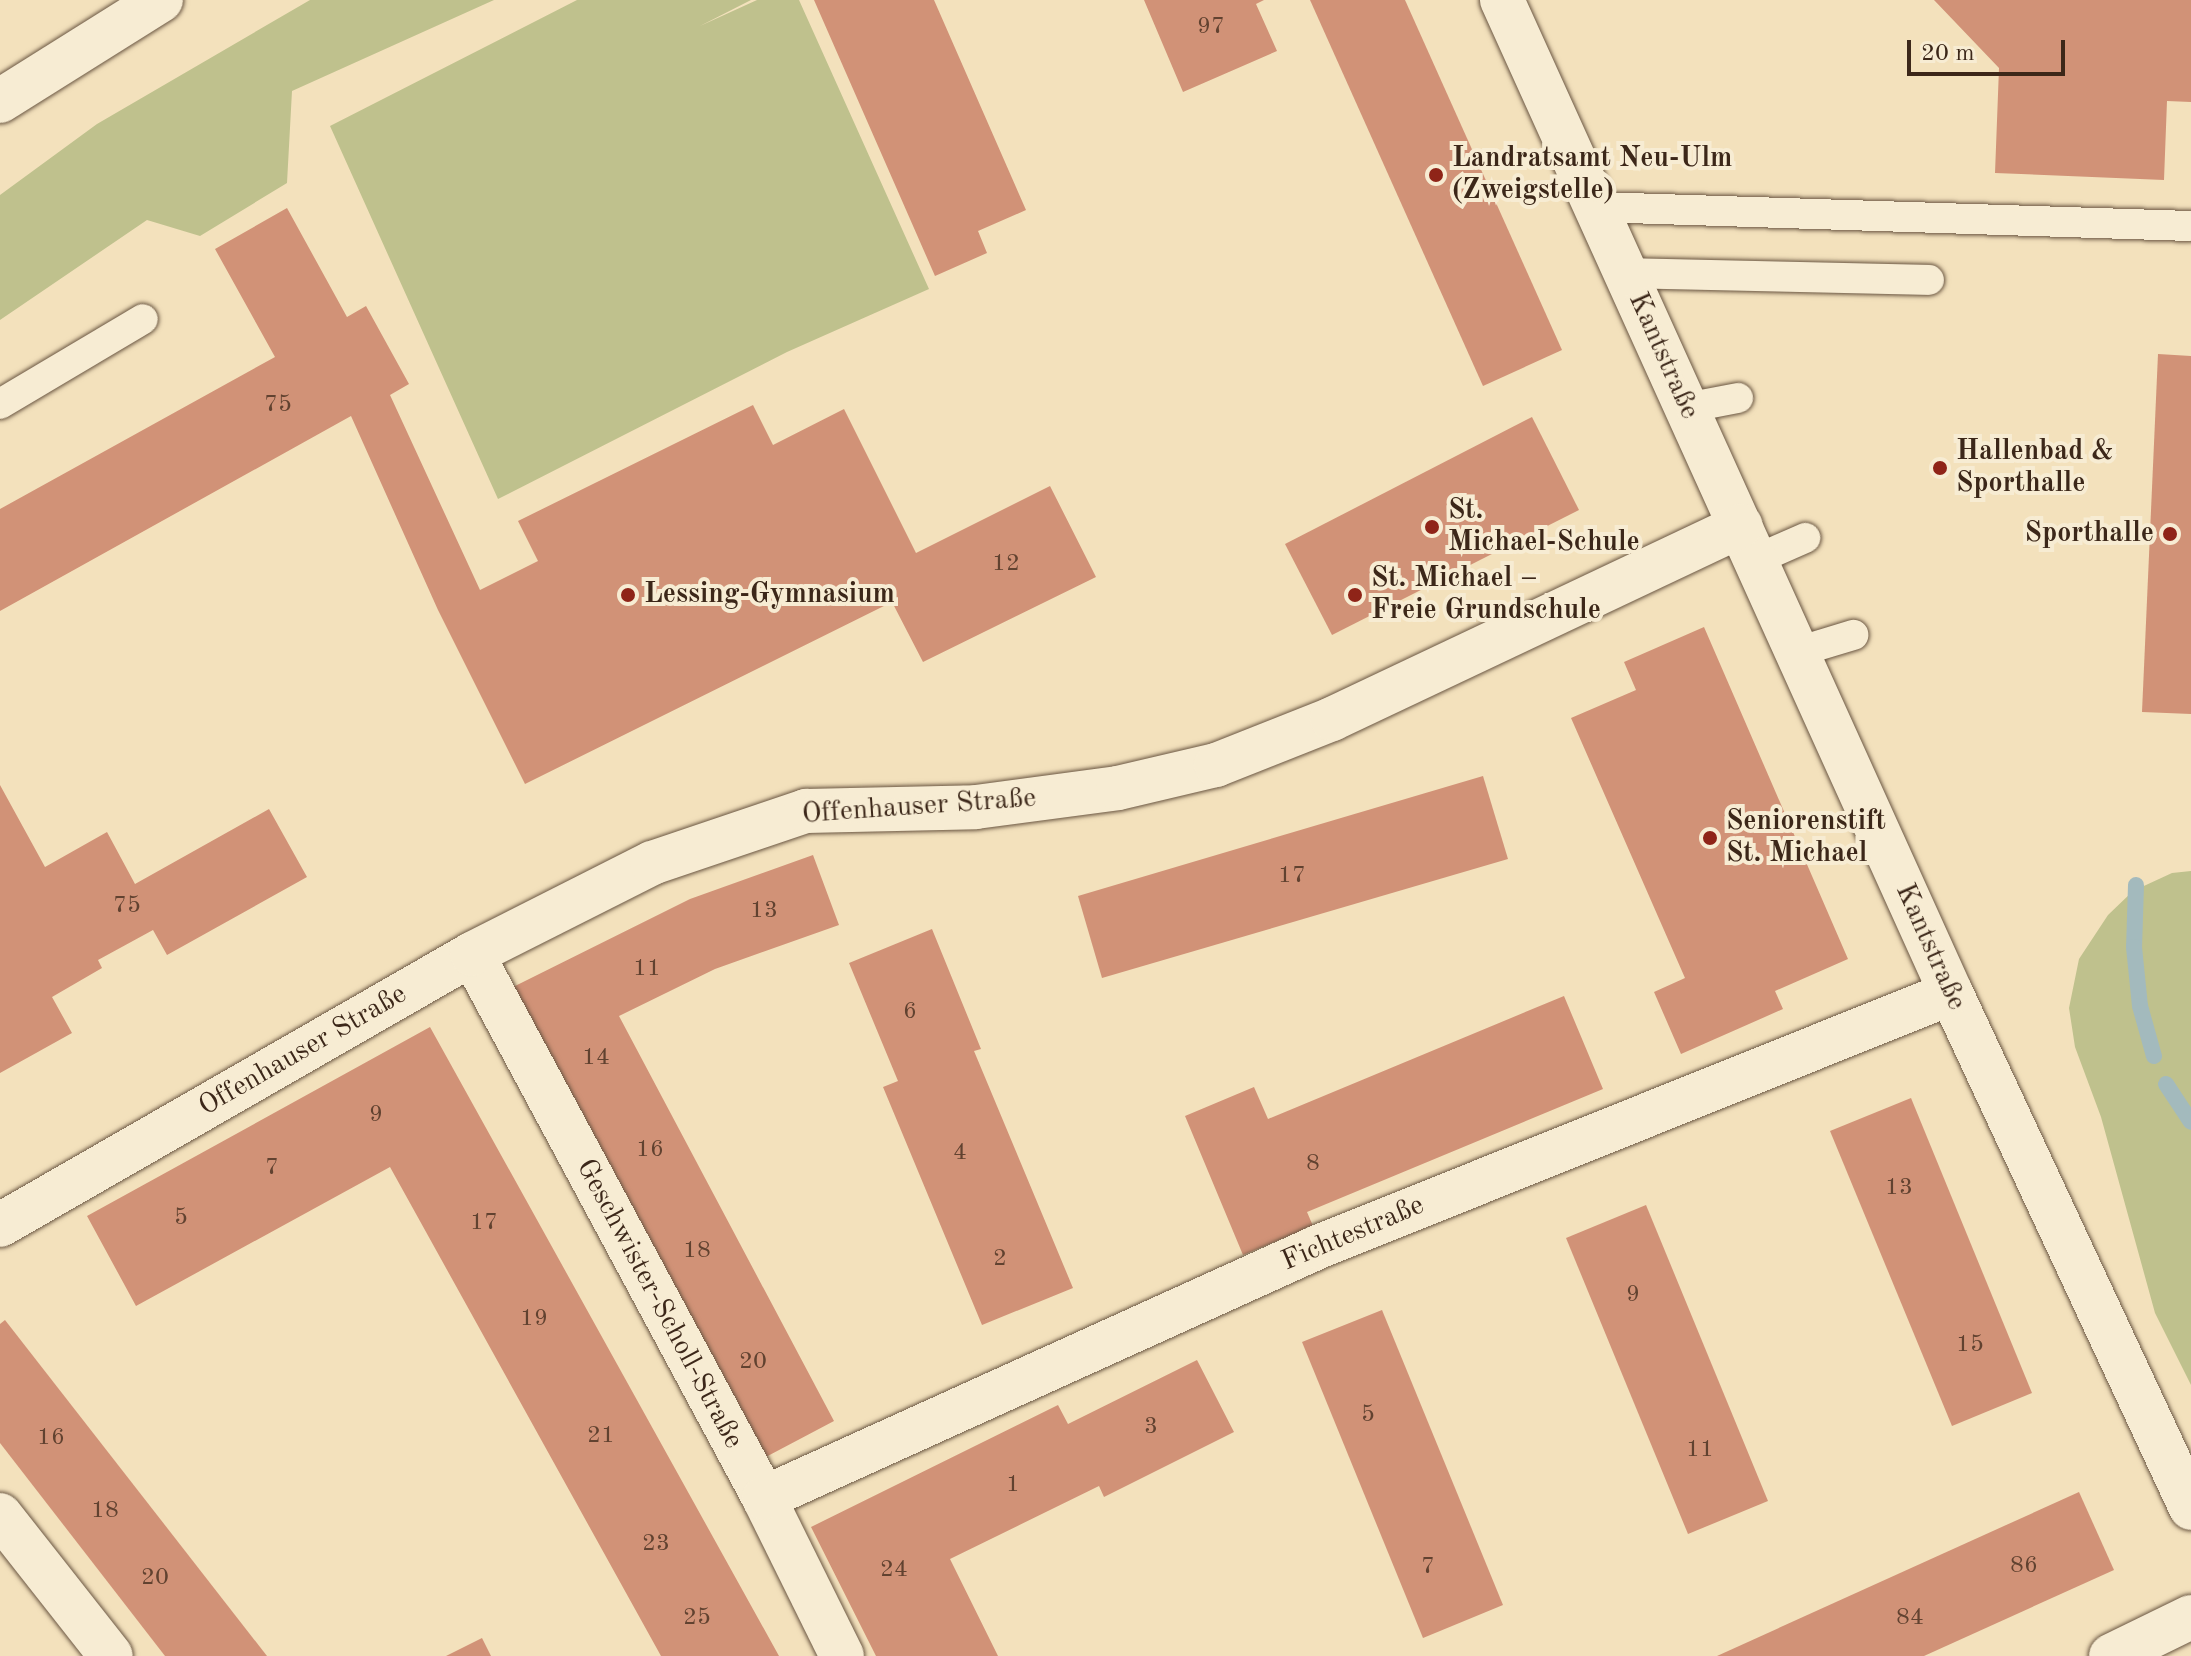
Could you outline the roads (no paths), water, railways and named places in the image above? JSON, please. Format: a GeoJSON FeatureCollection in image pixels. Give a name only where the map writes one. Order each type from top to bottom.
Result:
{"type":"FeatureCollection","features":[{"type":"Feature","properties":{"kind":"street"},"geometry":{"type":"LineString","coordinates":[[0,101],[161,0]]}},
{"type":"Feature","properties":{"kind":"street","name":"Kantstraße"},"geometry":{"type":"LineString","coordinates":[[1502,0],[1951,993],[2191,1508]]}},
{"type":"Feature","properties":{"kind":"street","name":"Offenhauser Straße"},"geometry":{"type":"LineString","coordinates":[[0,1225],[472,954],[652,863],[806,811],[976,807],[1118,788],[1216,765],[1748,543]]}},
{"type":"Feature","properties":{"kind":"street","name":"Geschwister-Scholl-Straße"},"geometry":{"type":"LineString","coordinates":[[472,954],[764,1498],[842,1656]]}},
{"type":"Feature","properties":{"kind":"street","name":"Fichtestraße"},"geometry":{"type":"LineString","coordinates":[[764,1498],[1318,1247],[1951,993]]}},
{"type":"Feature","properties":{"kind":"street"},"geometry":{"type":"LineString","coordinates":[[0,1515],[111,1656]]}},
{"type":"Feature","properties":{"kind":"street"},"geometry":{"type":"LineString","coordinates":[[2111,1656],[2191,1617]]}},
{"type":"Feature","properties":{"kind":"lane"},"geometry":{"type":"LineString","coordinates":[[1596,207],[2191,226]]}},
{"type":"Feature","properties":{"kind":"lane"},"geometry":{"type":"LineString","coordinates":[[1626,273],[1929,280]]}},
{"type":"Feature","properties":{"kind":"lane"},"geometry":{"type":"LineString","coordinates":[[0,404],[143,319]]}},
{"type":"Feature","properties":{"kind":"lane"},"geometry":{"type":"LineString","coordinates":[[1686,408],[1738,398]]}},
{"type":"Feature","properties":{"kind":"lane"},"geometry":{"type":"LineString","coordinates":[[1748,543],[1805,538]]}},
{"type":"Feature","properties":{"kind":"lane"},"geometry":{"type":"LineString","coordinates":[[1797,652],[1853,635]]}},
{"type":"Feature","properties":{"kind":"waterway"},"geometry":{"type":"LineString","coordinates":[[2136,885],[2134,947],[2140,1006],[2154,1056]]}},
{"type":"Feature","properties":{"kind":"waterway"},"geometry":{"type":"LineString","coordinates":[[2166,1084],[2191,1122]]}},
{"type":"Feature","properties":{"kind":"place","name":"Landratsamt Neu-Ulm (Zweigstelle)"},"geometry":{"type":"Point","coordinates":[1436,175]}},
{"type":"Feature","properties":{"kind":"place","name":"Hallenbad & Sporthalle"},"geometry":{"type":"Point","coordinates":[1940,468]}},
{"type":"Feature","properties":{"kind":"place","name":"St. Michael-Schule"},"geometry":{"type":"Point","coordinates":[1432,527]}},
{"type":"Feature","properties":{"kind":"place","name":"Sporthalle"},"geometry":{"type":"Point","coordinates":[2170,534]}},
{"type":"Feature","properties":{"kind":"place","name":"Lessing-Gymnasium"},"geometry":{"type":"Point","coordinates":[628,595]}},
{"type":"Feature","properties":{"kind":"place","name":"St. Michael – Freie Grundschule"},"geometry":{"type":"Point","coordinates":[1355,595]}},
{"type":"Feature","properties":{"kind":"place","name":"Seniorenstift St. Michael"},"geometry":{"type":"Point","coordinates":[1710,838]}}]}
